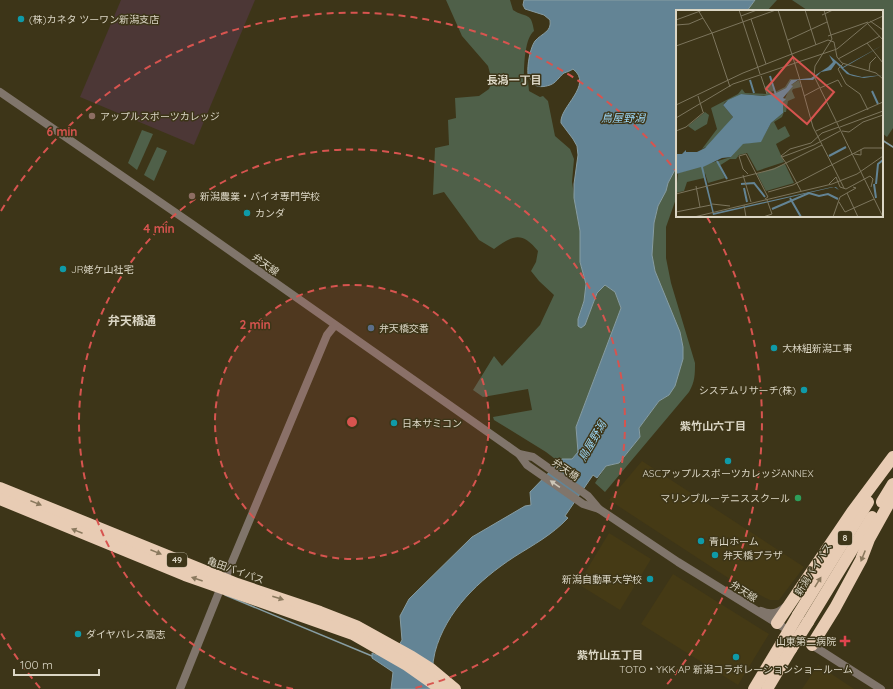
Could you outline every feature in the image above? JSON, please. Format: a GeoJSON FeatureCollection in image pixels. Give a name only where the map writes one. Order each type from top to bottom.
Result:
{"type":"FeatureCollection","features":[{"type":"Feature","properties":{"kind":"highway"},"geometry":{"type":"LineString","coordinates":[[777,623],[852,512],[893,457]]}},
{"type":"Feature","properties":{"kind":"highway","name":"新潟バイパス"},"geometry":{"type":"LineString","coordinates":[[754,689],[786,647],[893,461]]}},
{"type":"Feature","properties":{"kind":"highway","name":"新潟バイパス"},"geometry":{"type":"LineString","coordinates":[[803,619],[893,484]]}},
{"type":"Feature","properties":{"kind":"highway","name":"亀田バイパス"},"geometry":{"type":"LineString","coordinates":[[0,488],[237,584],[320,612],[355,630],[444,685],[458,689]]}},
{"type":"Feature","properties":{"kind":"highway"},"geometry":{"type":"LineString","coordinates":[[812,645],[835,608],[861,560],[869,539],[893,496]]}},
{"type":"Feature","properties":{"kind":"highway","name":"亀田バイパス"},"geometry":{"type":"LineString","coordinates":[[0,499],[185,575],[355,630]]}},
{"type":"Feature","properties":{"kind":"highway","name":"新潟バイパス"},"geometry":{"type":"LineString","coordinates":[[767,689],[786,647]]}},
{"type":"Feature","properties":{"kind":"street","name":"弁天線"},"geometry":{"type":"LineString","coordinates":[[0,92],[192,224],[520,454]]}},
{"type":"Feature","properties":{"kind":"street"},"geometry":{"type":"LineString","coordinates":[[227,574],[327,335],[335,324]]}},
{"type":"Feature","properties":{"kind":"street","name":"弁天橋"},"geometry":{"type":"LineString","coordinates":[[520,454],[533,457],[588,496],[599,509]]}},
{"type":"Feature","properties":{"kind":"street","name":"弁天橋"},"geometry":{"type":"LineString","coordinates":[[520,454],[527,465],[583,504],[599,509]]}},
{"type":"Feature","properties":{"kind":"street","name":"弁天線"},"geometry":{"type":"LineString","coordinates":[[599,509],[678,562],[880,689]]}},
{"type":"Feature","properties":{"kind":"street"},"geometry":{"type":"LineString","coordinates":[[180,689],[219,594]]}},
{"type":"Feature","properties":{"kind":"street"},"geometry":{"type":"LineString","coordinates":[[749,606],[768,614],[780,612],[792,601]]}},
{"type":"Feature","properties":{"kind":"shaded area"},"geometry":{"type":"Polygon","coordinates":[[[121,0],[255,0],[194,145],[80,97],[121,0]]]}},
{"type":"Feature","properties":{"kind":"shaded area"},"geometry":{"type":"Polygon","coordinates":[[[642,461],[804,567],[779,600],[770,600],[739,585],[609,500],[642,461]]]}},
{"type":"Feature","properties":{"kind":"shaded area"},"geometry":{"type":"Polygon","coordinates":[[[609,533],[651,559],[620,610],[578,584],[609,533]]]}},
{"type":"Feature","properties":{"kind":"shaded area"},"geometry":{"type":"Polygon","coordinates":[[[673,574],[769,634],[738,685],[641,624],[673,574]]]}},
{"type":"Feature","properties":{"kind":"shaded area"},"geometry":{"type":"Polygon","coordinates":[[[818,665],[854,689],[802,689],[818,665]]]}},
{"type":"Feature","properties":{"kind":"green space"},"geometry":{"type":"Polygon","coordinates":[[[446,0],[510,0],[513,10],[530,18],[534,31],[531,34],[527,45],[524,75],[528,81],[529,91],[540,97],[543,96],[548,101],[555,136],[570,149],[574,159],[572,182],[580,231],[580,262],[586,284],[584,301],[578,319],[585,325],[597,293],[605,285],[615,292],[621,308],[576,427],[578,452],[572,459],[562,459],[559,462],[546,452],[494,420],[493,417],[532,410],[528,389],[483,397],[473,390],[494,356],[502,366],[540,325],[554,295],[531,271],[536,262],[538,251],[527,240],[517,237],[512,238],[494,249],[479,240],[444,192],[433,195],[435,148],[449,145],[448,120],[456,118],[455,98],[479,96],[489,89],[492,81],[488,66],[462,36],[446,0]]]}},
{"type":"Feature","properties":{"kind":"green space"},"geometry":{"type":"Polygon","coordinates":[[[755,0],[777,0],[768,10],[748,10],[755,0]]]}},
{"type":"Feature","properties":{"kind":"green space"},"geometry":{"type":"Polygon","coordinates":[[[792,0],[893,0],[893,128],[887,137],[883,134],[883,10],[807,10],[792,0]]]}},
{"type":"Feature","properties":{"kind":"green space"},"geometry":{"type":"Polygon","coordinates":[[[142,130],[153,134],[137,170],[128,163],[142,130]]]}},
{"type":"Feature","properties":{"kind":"green space"},"geometry":{"type":"Polygon","coordinates":[[[157,147],[167,151],[154,181],[144,175],[157,147]]]}},
{"type":"Feature","properties":{"kind":"green space"},"geometry":{"type":"Polygon","coordinates":[[[676,168],[676,199],[666,227],[666,258],[671,283],[695,363],[694,381],[689,392],[605,492],[595,483],[606,466],[619,463],[640,437],[639,428],[659,401],[669,395],[683,359],[655,271],[652,255],[654,223],[658,206],[666,191],[668,183],[676,168]]]}},
{"type":"Feature","properties":{"kind":"water","name":"鳥屋野潟"},"geometry":{"type":"Polygon","coordinates":[[[524,0],[755,0],[748,10],[676,10],[676,168],[658,206],[654,223],[652,255],[655,271],[680,332],[683,347],[683,359],[675,386],[669,395],[659,401],[639,428],[640,437],[619,463],[606,466],[597,478],[593,475],[565,516],[568,518],[549,535],[514,557],[488,576],[456,610],[440,637],[435,652],[431,689],[391,689],[393,672],[372,658],[372,653],[376,655],[399,645],[402,640],[400,616],[409,599],[472,537],[525,506],[531,505],[530,492],[562,459],[572,459],[578,452],[576,427],[621,308],[615,292],[605,285],[597,293],[585,325],[581,328],[578,326],[578,319],[584,301],[586,284],[580,262],[580,231],[574,198],[574,184],[578,155],[577,146],[561,123],[565,110],[578,89],[580,82],[578,75],[573,69],[564,73],[550,85],[541,87],[536,86],[533,83],[528,74],[530,52],[535,41],[548,30],[550,20],[544,15],[525,9],[523,5],[524,0]]]}},
{"type":"Feature","properties":{"kind":"waterway"},"geometry":{"type":"LineString","coordinates":[[883,141],[893,147]]}},
{"type":"Feature","properties":{"kind":"waterway"},"geometry":{"type":"LineString","coordinates":[[225,595],[372,656]]}},
{"type":"Feature","properties":{"kind":"place","name":"(株)カネタ ツーワン新潟支店"},"geometry":{"type":"Point","coordinates":[21,19]}},
{"type":"Feature","properties":{"kind":"place","name":"アップルスポーツカレッジ"},"geometry":{"type":"Point","coordinates":[92,116]}},
{"type":"Feature","properties":{"kind":"place","name":"新潟農業・バイオ専門学校"},"geometry":{"type":"Point","coordinates":[192,196]}},
{"type":"Feature","properties":{"kind":"place","name":"カンダ"},"geometry":{"type":"Point","coordinates":[247,213]}},
{"type":"Feature","properties":{"kind":"place","name":"JR姥ケ山社宅"},"geometry":{"type":"Point","coordinates":[63,269]}},
{"type":"Feature","properties":{"kind":"place","name":"弁天橋交番"},"geometry":{"type":"Point","coordinates":[371,328]}},
{"type":"Feature","properties":{"kind":"place","name":"大林組新潟工事"},"geometry":{"type":"Point","coordinates":[774,348]}},
{"type":"Feature","properties":{"kind":"place","name":"システムリサーチ(株)"},"geometry":{"type":"Point","coordinates":[804,390]}},
{"type":"Feature","properties":{"kind":"place","name":"日本サミコン"},"geometry":{"type":"Point","coordinates":[394,423]}},
{"type":"Feature","properties":{"kind":"place","name":"ASCアップルスポーツカレッジANNEX"},"geometry":{"type":"Point","coordinates":[728,461]}},
{"type":"Feature","properties":{"kind":"place","name":"マリンブルーテニススクール"},"geometry":{"type":"Point","coordinates":[798,498]}},
{"type":"Feature","properties":{"kind":"place","name":"青山ホーム"},"geometry":{"type":"Point","coordinates":[701,541]}},
{"type":"Feature","properties":{"kind":"place","name":"弁天橋プラザ"},"geometry":{"type":"Point","coordinates":[715,555]}},
{"type":"Feature","properties":{"kind":"place","name":"新潟自動車大学校"},"geometry":{"type":"Point","coordinates":[650,579]}},
{"type":"Feature","properties":{"kind":"place","name":"ダイヤパレス高志"},"geometry":{"type":"Point","coordinates":[78,634]}},
{"type":"Feature","properties":{"kind":"place","name":"山東第二病院"},"geometry":{"type":"Point","coordinates":[845,641]}},
{"type":"Feature","properties":{"kind":"place","name":"TOTO・YKK AP 新潟コラボレーションショールーム"},"geometry":{"type":"Point","coordinates":[736,657]}},
{"type":"Feature","properties":{"kind":"district","name":"長潟一丁目"},"geometry":{"type":"Point","coordinates":[514,80]}},
{"type":"Feature","properties":{"kind":"district","name":"弁天橋通"},"geometry":{"type":"Point","coordinates":[132,321]}},
{"type":"Feature","properties":{"kind":"district","name":"紫竹山六丁目"},"geometry":{"type":"Point","coordinates":[713,426]}},
{"type":"Feature","properties":{"kind":"district","name":"紫竹山五丁目"},"geometry":{"type":"Point","coordinates":[610,655]}}]}
